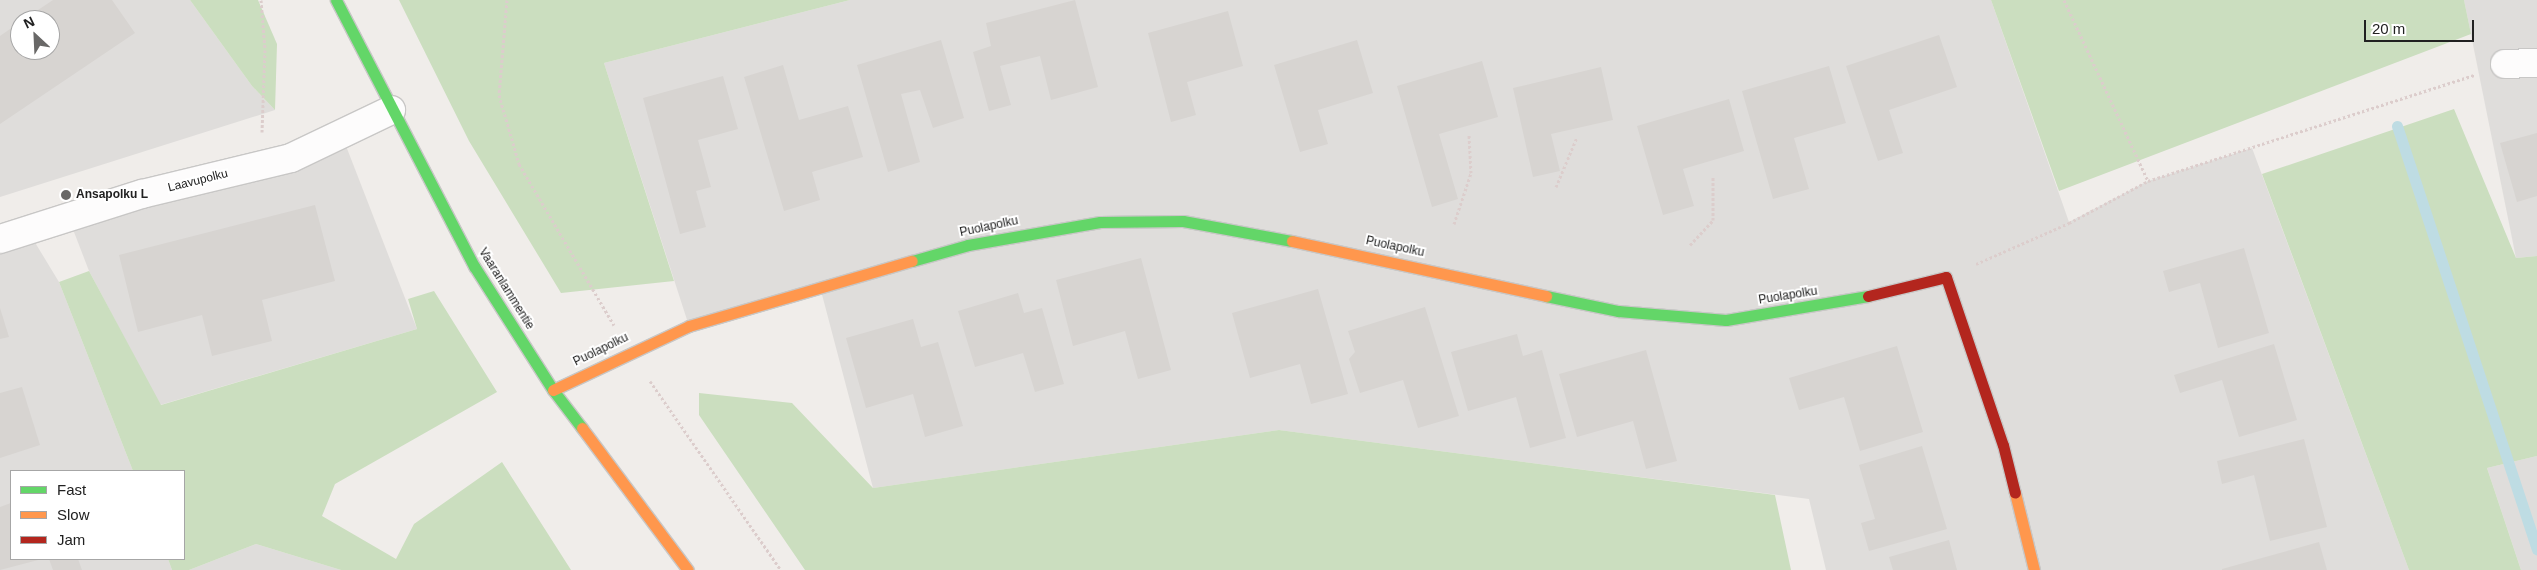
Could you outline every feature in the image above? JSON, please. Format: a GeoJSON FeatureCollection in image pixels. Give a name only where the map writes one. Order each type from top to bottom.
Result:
{"type":"FeatureCollection","features":[{"type":"Feature","properties":{"kind":"street","name":"Vaaranlammentie"},"geometry":{"type":"LineString","coordinates":[[336,0],[391,110],[474,266],[553,390],[688,570]]}},
{"type":"Feature","properties":{"kind":"street"},"geometry":{"type":"LineString","coordinates":[[2505,64],[2537,63]]}},
{"type":"Feature","properties":{"kind":"street","name":"Laavupolku"},"geometry":{"type":"LineString","coordinates":[[0,239],[142,194],[291,158],[391,110]]}},
{"type":"Feature","properties":{"kind":"street","name":"Puolapolku"},"geometry":{"type":"LineString","coordinates":[[553,390],[629,351],[689,326],[934,254],[1100,222],[1183,221],[1223,226],[1618,311],[1726,320],[1845,301],[1946,278]]}},
{"type":"Feature","properties":{"kind":"street"},"geometry":{"type":"LineString","coordinates":[[1946,278],[2003,445],[2034,570]]}},
{"type":"Feature","properties":{"kind":"path"},"geometry":{"type":"LineString","coordinates":[[260,165],[265,50],[261,0]]}},
{"type":"Feature","properties":{"kind":"path"},"geometry":{"type":"LineString","coordinates":[[507,0],[499,95],[519,164],[629,351],[781,570]]}},
{"type":"Feature","properties":{"kind":"path"},"geometry":{"type":"LineString","coordinates":[[2064,0],[2148,181]]}},
{"type":"Feature","properties":{"kind":"path"},"geometry":{"type":"LineString","coordinates":[[1946,278],[2069,223],[2148,181],[2505,64]]}},
{"type":"Feature","properties":{"kind":"path"},"geometry":{"type":"LineString","coordinates":[[1454,224],[1471,173],[1469,134]]}},
{"type":"Feature","properties":{"kind":"path"},"geometry":{"type":"LineString","coordinates":[[1556,187],[1577,137]]}},
{"type":"Feature","properties":{"kind":"path"},"geometry":{"type":"LineString","coordinates":[[1690,245],[1713,220],[1713,177]]}},
{"type":"Feature","properties":{"kind":"shaded area"},"geometry":{"type":"Polygon","coordinates":[[[0,0],[190,0],[252,86],[275,110],[0,197],[0,0]]]}},
{"type":"Feature","properties":{"kind":"shaded area"},"geometry":{"type":"Polygon","coordinates":[[[850,0],[1991,0],[2069,222],[2148,181],[2252,148],[2409,570],[1826,570],[1809,499],[1279,430],[873,488],[820,287],[689,326],[604,63],[850,0]]]}},
{"type":"Feature","properties":{"kind":"shaded area"},"geometry":{"type":"Polygon","coordinates":[[[2464,0],[2537,0],[2537,256],[2516,258],[2464,0]]]}},
{"type":"Feature","properties":{"kind":"shaded area"},"geometry":{"type":"Polygon","coordinates":[[[341,133],[417,329],[160,405],[89,271],[69,219],[341,133]]]}},
{"type":"Feature","properties":{"kind":"shaded area"},"geometry":{"type":"Polygon","coordinates":[[[28,231],[59,282],[133,470],[10,470],[10,560],[168,560],[172,570],[0,570],[0,239],[28,231]]]}},
{"type":"Feature","properties":{"kind":"shaded area"},"geometry":{"type":"Polygon","coordinates":[[[2537,456],[2537,570],[2521,570],[2487,468],[2537,456]]]}},
{"type":"Feature","properties":{"kind":"shaded area"},"geometry":{"type":"Polygon","coordinates":[[[256,544],[341,570],[189,570],[256,544]]]}},
{"type":"Feature","properties":{"kind":"green space"},"geometry":{"type":"Polygon","coordinates":[[[190,0],[258,0],[277,44],[275,110],[252,86],[190,0]]]}},
{"type":"Feature","properties":{"kind":"green space"},"geometry":{"type":"Polygon","coordinates":[[[399,0],[850,0],[604,63],[674,281],[561,293],[469,141],[399,0]]]}},
{"type":"Feature","properties":{"kind":"green space"},"geometry":{"type":"Polygon","coordinates":[[[1991,0],[2464,0],[2471,34],[2059,191],[1991,0]]]}},
{"type":"Feature","properties":{"kind":"green space"},"geometry":{"type":"Polygon","coordinates":[[[2454,109],[2516,258],[2537,256],[2537,456],[2487,468],[2521,570],[2409,570],[2262,174],[2454,109]]]}},
{"type":"Feature","properties":{"kind":"green space"},"geometry":{"type":"Polygon","coordinates":[[[89,271],[161,405],[417,329],[408,299],[434,291],[497,392],[335,484],[322,516],[396,559],[414,524],[502,462],[571,570],[341,570],[256,544],[189,570],[172,570],[168,560],[185,560],[185,470],[133,470],[59,282],[89,271]]]}},
{"type":"Feature","properties":{"kind":"green space"},"geometry":{"type":"Polygon","coordinates":[[[699,393],[792,403],[873,488],[1279,430],[1775,495],[1791,570],[805,570],[699,415],[699,393]]]}},
{"type":"Feature","properties":{"kind":"building"},"geometry":{"type":"Polygon","coordinates":[[[53,0],[112,0],[135,33],[0,124],[0,36],[10,29],[10,60],[60,60],[60,10],[38,10],[53,0]]]}},
{"type":"Feature","properties":{"kind":"building"},"geometry":{"type":"Polygon","coordinates":[[[1075,0],[1098,87],[1051,100],[1040,56],[1000,66],[1011,105],[989,111],[973,52],[991,46],[986,23],[1075,0]]]}},
{"type":"Feature","properties":{"kind":"building"},"geometry":{"type":"Polygon","coordinates":[[[1228,11],[1243,66],[1187,82],[1196,115],[1171,122],[1148,33],[1228,11]]]}},
{"type":"Feature","properties":{"kind":"building"},"geometry":{"type":"Polygon","coordinates":[[[1939,35],[1957,87],[1889,110],[1903,153],[1878,161],[1846,66],[1939,35]]]}},
{"type":"Feature","properties":{"kind":"building"},"geometry":{"type":"Polygon","coordinates":[[[941,40],[964,118],[933,128],[920,90],[901,94],[920,162],[888,172],[857,65],[941,40]]]}},
{"type":"Feature","properties":{"kind":"building"},"geometry":{"type":"Polygon","coordinates":[[[1357,40],[1373,93],[1318,110],[1328,144],[1300,152],[1274,65],[1357,40]]]}},
{"type":"Feature","properties":{"kind":"building"},"geometry":{"type":"Polygon","coordinates":[[[1482,61],[1498,117],[1439,134],[1458,199],[1432,207],[1397,86],[1482,61]]]}},
{"type":"Feature","properties":{"kind":"building"},"geometry":{"type":"Polygon","coordinates":[[[783,65],[799,120],[848,106],[863,157],[812,172],[820,200],[784,211],[744,77],[783,65]]]}},
{"type":"Feature","properties":{"kind":"building"},"geometry":{"type":"Polygon","coordinates":[[[1829,66],[1846,123],[1794,138],[1809,189],[1773,199],[1742,91],[1829,66]]]}},
{"type":"Feature","properties":{"kind":"building"},"geometry":{"type":"Polygon","coordinates":[[[1601,67],[1613,120],[1551,134],[1560,171],[1533,177],[1513,88],[1601,67]]]}},
{"type":"Feature","properties":{"kind":"building"},"geometry":{"type":"Polygon","coordinates":[[[723,76],[738,129],[698,140],[711,187],[696,191],[706,227],[680,234],[643,98],[723,76]]]}},
{"type":"Feature","properties":{"kind":"building"},"geometry":{"type":"Polygon","coordinates":[[[1729,99],[1744,151],[1683,169],[1694,206],[1663,215],[1637,126],[1729,99]]]}},
{"type":"Feature","properties":{"kind":"building"},"geometry":{"type":"Polygon","coordinates":[[[2537,133],[2537,196],[2517,202],[2500,143],[2537,133]]]}},
{"type":"Feature","properties":{"kind":"building"},"geometry":{"type":"Polygon","coordinates":[[[315,205],[335,281],[262,300],[272,341],[212,356],[202,315],[138,332],[119,255],[315,205]]]}},
{"type":"Feature","properties":{"kind":"building"},"geometry":{"type":"Polygon","coordinates":[[[2244,248],[2269,333],[2218,348],[2200,283],[2169,292],[2163,271],[2244,248]]]}},
{"type":"Feature","properties":{"kind":"building"},"geometry":{"type":"Polygon","coordinates":[[[1141,258],[1171,370],[1138,379],[1125,331],[1073,346],[1056,280],[1141,258]]]}},
{"type":"Feature","properties":{"kind":"building"},"geometry":{"type":"Polygon","coordinates":[[[1318,289],[1348,394],[1311,404],[1300,364],[1250,378],[1232,313],[1318,289]]]}},
{"type":"Feature","properties":{"kind":"building"},"geometry":{"type":"Polygon","coordinates":[[[1018,293],[1024,313],[1042,308],[1064,384],[1035,392],[1023,353],[975,367],[958,311],[1018,293]]]}},
{"type":"Feature","properties":{"kind":"building"},"geometry":{"type":"Polygon","coordinates":[[[1425,307],[1459,416],[1418,428],[1403,380],[1360,393],[1349,359],[1355,352],[1348,331],[1425,307]]]}},
{"type":"Feature","properties":{"kind":"building"},"geometry":{"type":"Polygon","coordinates":[[[0,308],[9,337],[0,339],[0,308]]]}},
{"type":"Feature","properties":{"kind":"building"},"geometry":{"type":"Polygon","coordinates":[[[913,319],[921,347],[938,342],[963,426],[925,437],[913,394],[866,408],[846,338],[913,319]]]}},
{"type":"Feature","properties":{"kind":"building"},"geometry":{"type":"Polygon","coordinates":[[[1517,334],[1523,356],[1542,350],[1566,438],[1530,448],[1516,397],[1468,411],[1451,352],[1517,334]]]}},
{"type":"Feature","properties":{"kind":"building"},"geometry":{"type":"Polygon","coordinates":[[[2274,344],[2297,420],[2239,437],[2222,380],[2180,393],[2174,375],[2274,344]]]}},
{"type":"Feature","properties":{"kind":"building"},"geometry":{"type":"Polygon","coordinates":[[[1897,346],[1923,432],[1860,451],[1844,397],[1799,410],[1789,378],[1897,346]]]}},
{"type":"Feature","properties":{"kind":"building"},"geometry":{"type":"Polygon","coordinates":[[[1646,350],[1677,461],[1646,469],[1633,421],[1577,437],[1559,374],[1646,350]]]}},
{"type":"Feature","properties":{"kind":"building"},"geometry":{"type":"Polygon","coordinates":[[[22,387],[40,445],[0,458],[0,393],[22,387]]]}},
{"type":"Feature","properties":{"kind":"building"},"geometry":{"type":"Polygon","coordinates":[[[2304,439],[2327,527],[2270,541],[2254,475],[2222,484],[2217,461],[2304,439]]]}},
{"type":"Feature","properties":{"kind":"building"},"geometry":{"type":"Polygon","coordinates":[[[1922,446],[1947,529],[1869,551],[1861,523],[1875,519],[1859,465],[1922,446]]]}},
{"type":"Feature","properties":{"kind":"building"},"geometry":{"type":"Polygon","coordinates":[[[10,503],[10,560],[38,560],[0,570],[0,507],[10,503]]]}},
{"type":"Feature","properties":{"kind":"building"},"geometry":{"type":"Polygon","coordinates":[[[1949,540],[1957,570],[1893,570],[1889,557],[1949,540]]]}},
{"type":"Feature","properties":{"kind":"building"},"geometry":{"type":"Polygon","coordinates":[[[2319,542],[2327,570],[2222,570],[2222,569],[2319,542]]]}},
{"type":"Feature","properties":{"kind":"building"},"geometry":{"type":"Polygon","coordinates":[[[49,560],[78,560],[82,570],[53,570],[49,560]]]}},
{"type":"Feature","properties":{"kind":"waterway"},"geometry":{"type":"LineString","coordinates":[[2397,126],[2537,549]]}},
{"type":"Feature","properties":{"kind":"traffic: fast"},"geometry":{"type":"LineString","coordinates":[[336,0],[474,266],[553,390],[582,428]]}},
{"type":"Feature","properties":{"kind":"traffic: fast"},"geometry":{"type":"LineString","coordinates":[[912,261],[968,245],[1100,222],[1183,221],[1292,241]]}},
{"type":"Feature","properties":{"kind":"traffic: fast"},"geometry":{"type":"LineString","coordinates":[[1546,296],[1618,311],[1726,320],[1868,296]]}},
{"type":"Feature","properties":{"kind":"traffic: slow"},"geometry":{"type":"LineString","coordinates":[[1292,241],[1546,296]]}},
{"type":"Feature","properties":{"kind":"traffic: slow"},"geometry":{"type":"LineString","coordinates":[[553,390],[689,326],[912,261]]}},
{"type":"Feature","properties":{"kind":"traffic: slow"},"geometry":{"type":"LineString","coordinates":[[582,428],[688,570]]}},
{"type":"Feature","properties":{"kind":"traffic: slow"},"geometry":{"type":"LineString","coordinates":[[2015,493],[2034,570]]}},
{"type":"Feature","properties":{"kind":"traffic: jam"},"geometry":{"type":"LineString","coordinates":[[1868,296],[1946,277],[2003,445],[2015,493]]}},
{"type":"Feature","properties":{"kind":"place","name":"Ansapolku L"},"geometry":{"type":"Point","coordinates":[66,195]}}]}
